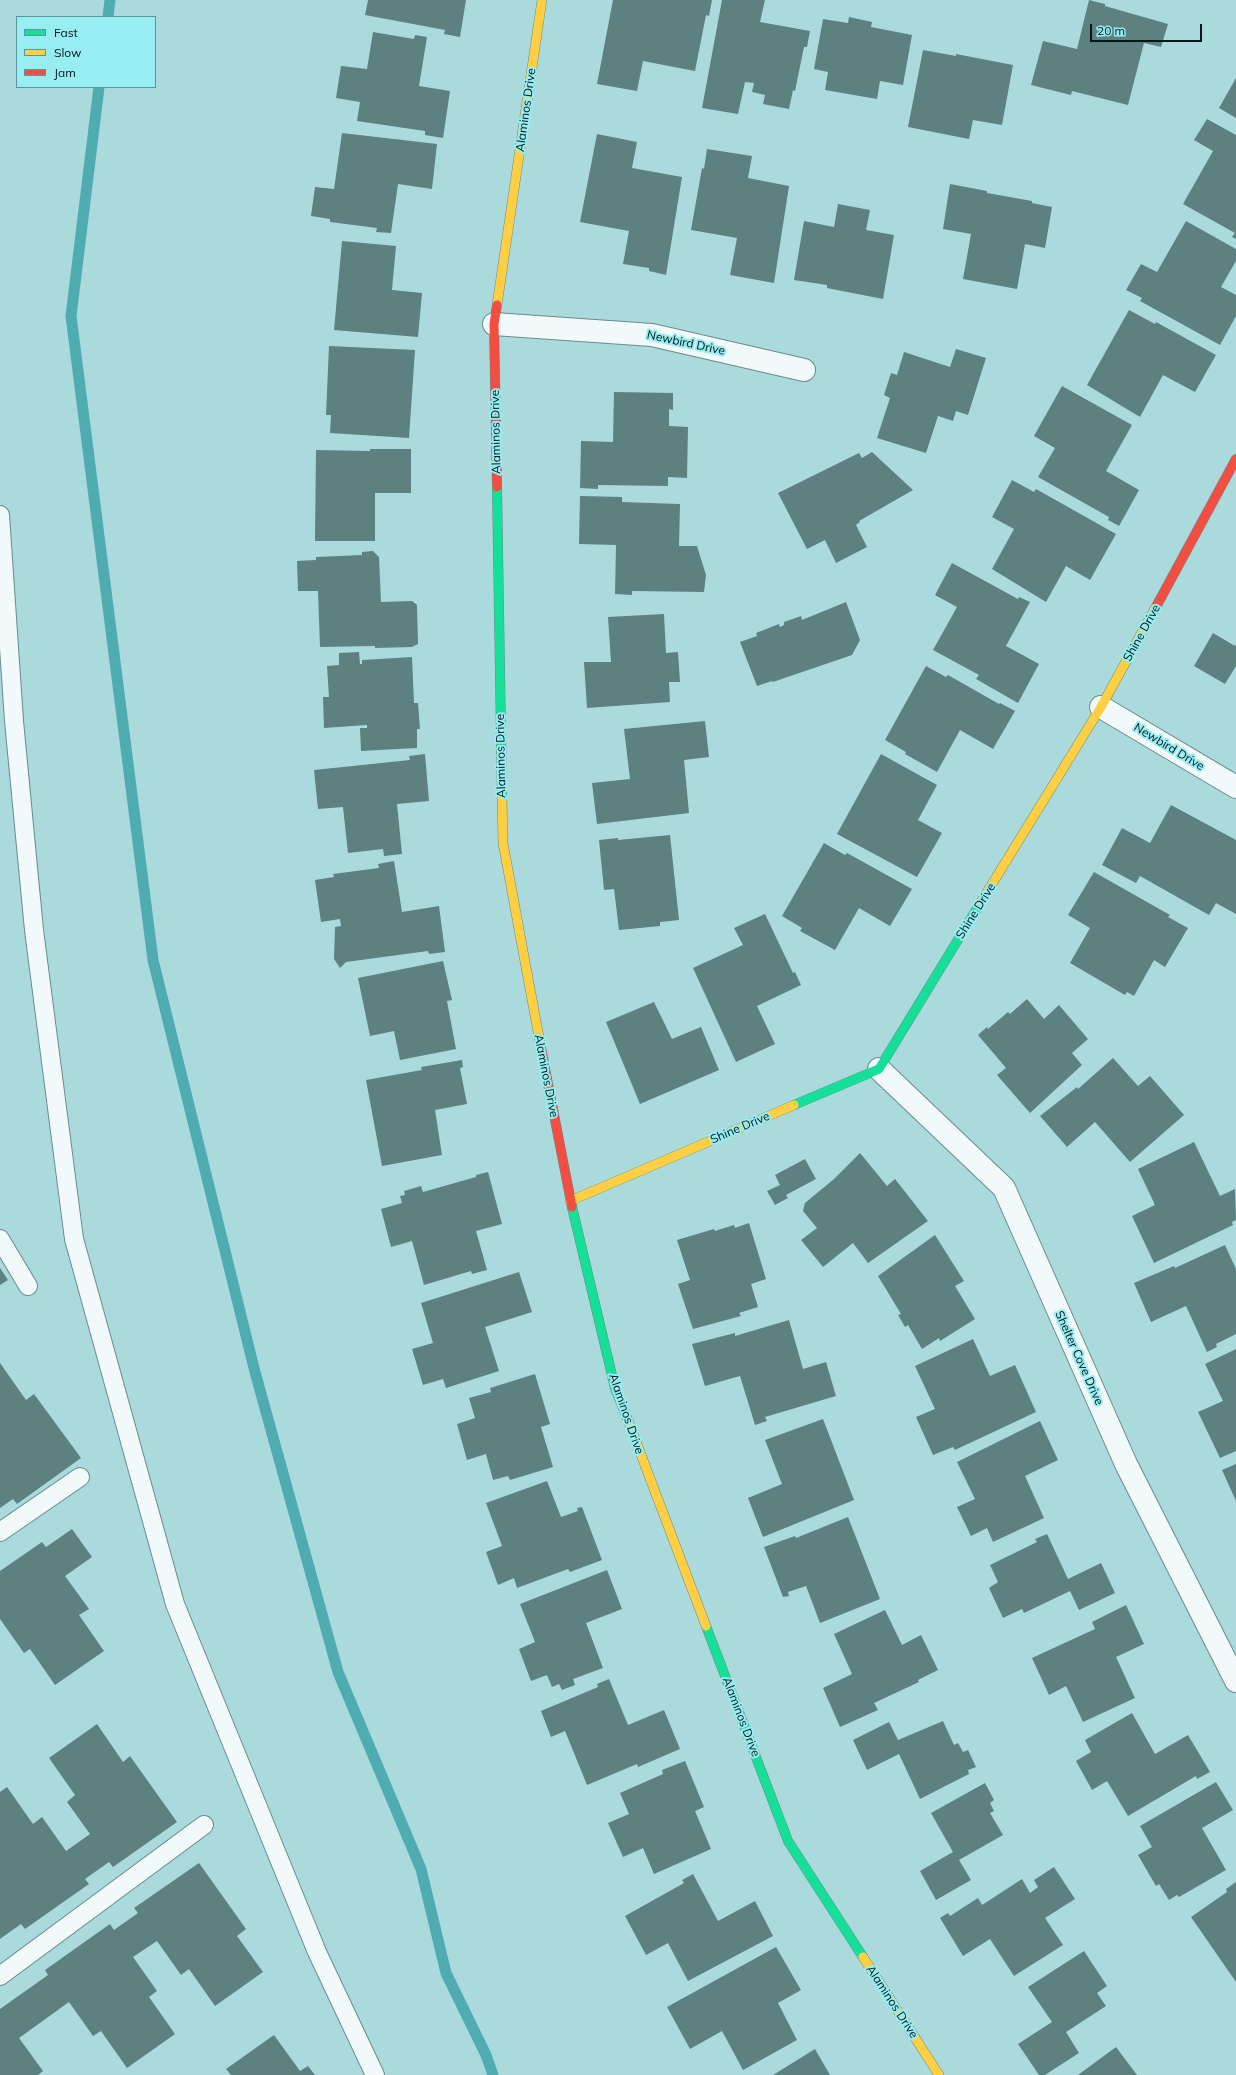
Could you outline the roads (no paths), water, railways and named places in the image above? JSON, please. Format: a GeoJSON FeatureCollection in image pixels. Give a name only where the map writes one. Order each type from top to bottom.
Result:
{"type":"FeatureCollection","features":[{"type":"Feature","properties":{"kind":"street","name":"Alaminos Drive"},"geometry":{"type":"LineString","coordinates":[[542,0],[494,324],[503,843],[570,1201],[615,1388],[788,1841],[939,2075]]}},
{"type":"Feature","properties":{"kind":"street","name":"Newbird Drive"},"geometry":{"type":"LineString","coordinates":[[494,324],[652,335],[804,370]]}},
{"type":"Feature","properties":{"kind":"street","name":"Shine Drive"},"geometry":{"type":"LineString","coordinates":[[570,1201],[879,1068],[1101,707],[1236,459]]}},
{"type":"Feature","properties":{"kind":"street","name":"Newbird Drive"},"geometry":{"type":"LineString","coordinates":[[1101,707],[1236,787]]}},
{"type":"Feature","properties":{"kind":"street","name":"Shelter Cove Drive"},"geometry":{"type":"LineString","coordinates":[[879,1068],[1004,1188],[1126,1464],[1236,1681]]}},
{"type":"Feature","properties":{"kind":"lane"},"geometry":{"type":"LineString","coordinates":[[0,514],[14,721],[33,922],[74,1238],[175,1604],[317,1952],[375,2075]]}},
{"type":"Feature","properties":{"kind":"lane"},"geometry":{"type":"LineString","coordinates":[[0,1239],[28,1286]]}},
{"type":"Feature","properties":{"kind":"lane"},"geometry":{"type":"LineString","coordinates":[[0,1532],[80,1477]]}},
{"type":"Feature","properties":{"kind":"lane"},"geometry":{"type":"LineString","coordinates":[[0,1976],[204,1825]]}},
{"type":"Feature","properties":{"kind":"waterway"},"geometry":{"type":"LineString","coordinates":[[108,16],[110,0]]}},
{"type":"Feature","properties":{"kind":"waterway"},"geometry":{"type":"LineString","coordinates":[[99,88],[71,316],[153,960],[255,1372],[338,1672],[421,1869],[446,1973],[486,2055],[493,2075]]}}]}
